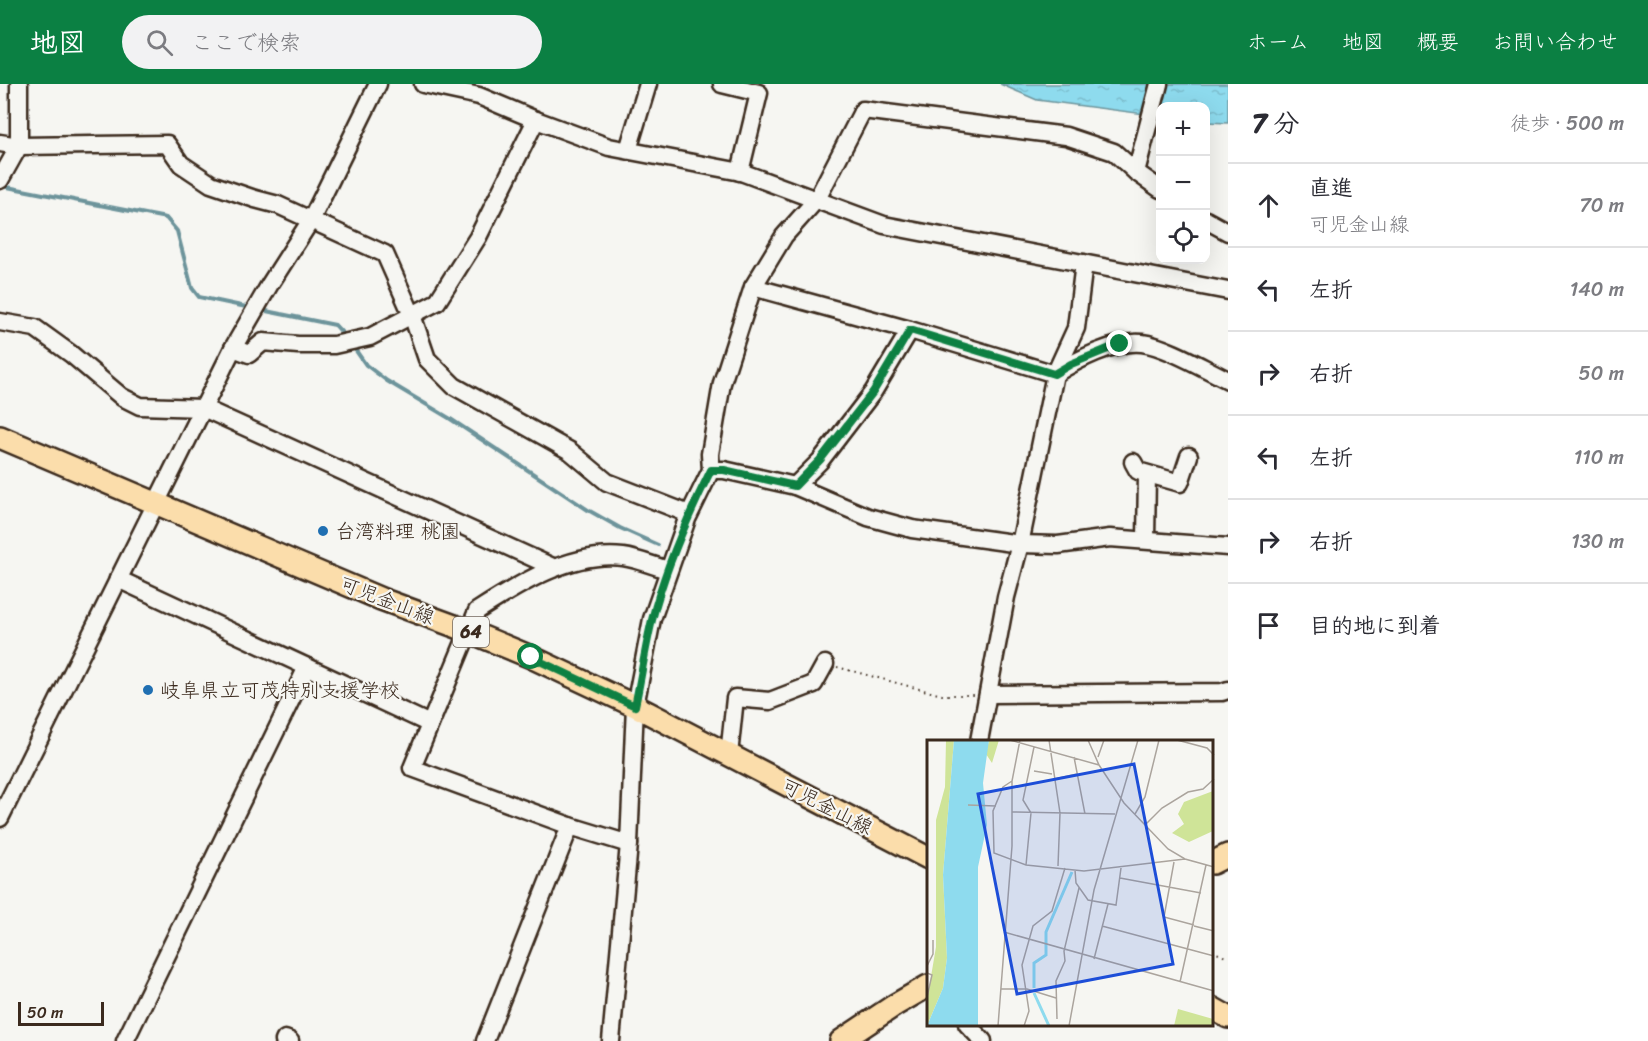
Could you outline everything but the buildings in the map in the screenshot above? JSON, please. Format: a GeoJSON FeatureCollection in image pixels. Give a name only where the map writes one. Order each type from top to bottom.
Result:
{"type":"FeatureCollection","features":[{"type":"Feature","properties":{"kind":"main road","name":"可児金山線"},"geometry":{"type":"LineString","coordinates":[[0,437],[381,599],[531,657],[635,706],[927,857]]}},
{"type":"Feature","properties":{"kind":"main road"},"geometry":{"type":"LineString","coordinates":[[1213,862],[1228,855]]}},
{"type":"Feature","properties":{"kind":"main road"},"geometry":{"type":"LineString","coordinates":[[849,1039],[895,1005],[927,987]]}},
{"type":"Feature","properties":{"kind":"main road"},"geometry":{"type":"LineString","coordinates":[[1213,1009],[1228,1017]]}},
{"type":"Feature","properties":{"kind":"street"},"geometry":{"type":"LineString","coordinates":[[0,180],[19,146],[19,84]]}},
{"type":"Feature","properties":{"kind":"street"},"geometry":{"type":"LineString","coordinates":[[0,818],[233,348],[311,220],[378,84]]}},
{"type":"Feature","properties":{"kind":"street"},"geometry":{"type":"LineString","coordinates":[[423,84],[481,90],[536,120],[609,147],[740,172],[884,225],[1228,291]]}},
{"type":"Feature","properties":{"kind":"street"},"geometry":{"type":"LineString","coordinates":[[628,150],[648,84]]}},
{"type":"Feature","properties":{"kind":"street"},"geometry":{"type":"LineString","coordinates":[[722,84],[759,93],[740,172]]}},
{"type":"Feature","properties":{"kind":"street"},"geometry":{"type":"LineString","coordinates":[[1136,172],[1159,84]]}},
{"type":"Feature","properties":{"kind":"street"},"geometry":{"type":"LineString","coordinates":[[611,1041],[629,844],[635,706],[652,619],[689,514],[711,470],[710,454],[722,383],[753,287],[784,236],[817,199],[862,110],[1066,136],[1113,152],[1156,186]]}},
{"type":"Feature","properties":{"kind":"street"},"geometry":{"type":"LineString","coordinates":[[233,348],[249,354],[263,342],[334,345],[370,338],[437,302],[478,237],[536,120]]}},
{"type":"Feature","properties":{"kind":"street"},"geometry":{"type":"LineString","coordinates":[[0,142],[19,146],[167,144],[181,164],[211,184],[278,205],[385,254],[412,315],[427,359],[454,386],[570,451],[607,482],[689,514]]}},
{"type":"Feature","properties":{"kind":"street"},"geometry":{"type":"LineString","coordinates":[[1210,222],[1228,232]]}},
{"type":"Feature","properties":{"kind":"street"},"geometry":{"type":"LineString","coordinates":[[980,740],[1006,597],[1020,544],[1054,374],[1076,328],[1084,263]]}},
{"type":"Feature","properties":{"kind":"street"},"geometry":{"type":"LineString","coordinates":[[753,287],[910,330],[1054,374],[1071,364],[1120,344],[1142,343],[1228,380]]}},
{"type":"Feature","properties":{"kind":"street"},"geometry":{"type":"LineString","coordinates":[[0,322],[34,328],[71,354],[122,397],[140,406],[203,408],[555,568]]}},
{"type":"Feature","properties":{"kind":"street"},"geometry":{"type":"LineString","coordinates":[[795,486],[820,460],[873,392],[910,330]]}},
{"type":"Feature","properties":{"kind":"street"},"geometry":{"type":"LineString","coordinates":[[1133,462],[1138,471],[1180,483],[1189,456]]}},
{"type":"Feature","properties":{"kind":"street"},"geometry":{"type":"LineString","coordinates":[[711,470],[724,470],[795,486],[868,517],[901,526],[1020,544],[1058,545],[1110,538],[1228,547]]}},
{"type":"Feature","properties":{"kind":"street"},"geometry":{"type":"LineString","coordinates":[[1146,540],[1147,474]]}},
{"type":"Feature","properties":{"kind":"street"},"geometry":{"type":"LineString","coordinates":[[629,844],[570,826],[412,768],[477,611],[555,568],[591,558],[623,557],[668,570]]}},
{"type":"Feature","properties":{"kind":"street"},"geometry":{"type":"LineString","coordinates":[[118,579],[430,724]]}},
{"type":"Feature","properties":{"kind":"street"},"geometry":{"type":"LineString","coordinates":[[729,755],[735,698],[770,701],[814,684],[825,664]]}},
{"type":"Feature","properties":{"kind":"street"},"geometry":{"type":"LineString","coordinates":[[125,1041],[307,667]]}},
{"type":"Feature","properties":{"kind":"street"},"geometry":{"type":"LineString","coordinates":[[989,694],[1222,692],[1228,690]]}},
{"type":"Feature","properties":{"kind":"street"},"geometry":{"type":"LineString","coordinates":[[485,1041],[570,826]]}},
{"type":"Feature","properties":{"kind":"street"},"geometry":{"type":"LineString","coordinates":[[969,1026],[983,1041]]}},
{"type":"Feature","properties":{"kind":"street"},"geometry":{"type":"LineString","coordinates":[[284,1041],[285,1039],[290,1041]]}},
{"type":"Feature","properties":{"kind":"path"},"geometry":{"type":"LineString","coordinates":[[825,664],[942,695],[989,694]]}},
{"type":"Feature","properties":{"kind":"path"},"geometry":{"type":"LineString","coordinates":[[1213,951],[1228,958]]}},
{"type":"Feature","properties":{"kind":"water"},"geometry":{"type":"Polygon","coordinates":[[[1000,84],[1228,84],[1228,123],[1210,122],[1210,102],[1156,102],[1156,115],[1037,100],[1000,84]]]}},
{"type":"Feature","properties":{"kind":"waterway"},"geometry":{"type":"LineString","coordinates":[[2,186],[166,218],[177,231],[192,288],[199,297],[251,308]]}},
{"type":"Feature","properties":{"kind":"waterway"},"geometry":{"type":"LineString","coordinates":[[261,310],[335,325],[346,337]]}},
{"type":"Feature","properties":{"kind":"waterway"},"geometry":{"type":"LineString","coordinates":[[352,345],[366,365],[387,381],[449,418],[588,510],[658,545]]}},
{"type":"Feature","properties":{"kind":"place","name":"台湾料理 桃園"},"geometry":{"type":"Point","coordinates":[323,531]}},
{"type":"Feature","properties":{"kind":"place","name":"岐阜県立可茂特別支援学校"},"geometry":{"type":"Point","coordinates":[148,690]}},
{"type":"Feature","properties":{"kind":"route"},"geometry":{"type":"LineString","coordinates":[[531,657],[635,706],[652,619],[689,514],[711,470],[724,470],[795,486],[820,460],[873,392],[910,330],[1054,374],[1071,364],[1120,344]]}}]}
